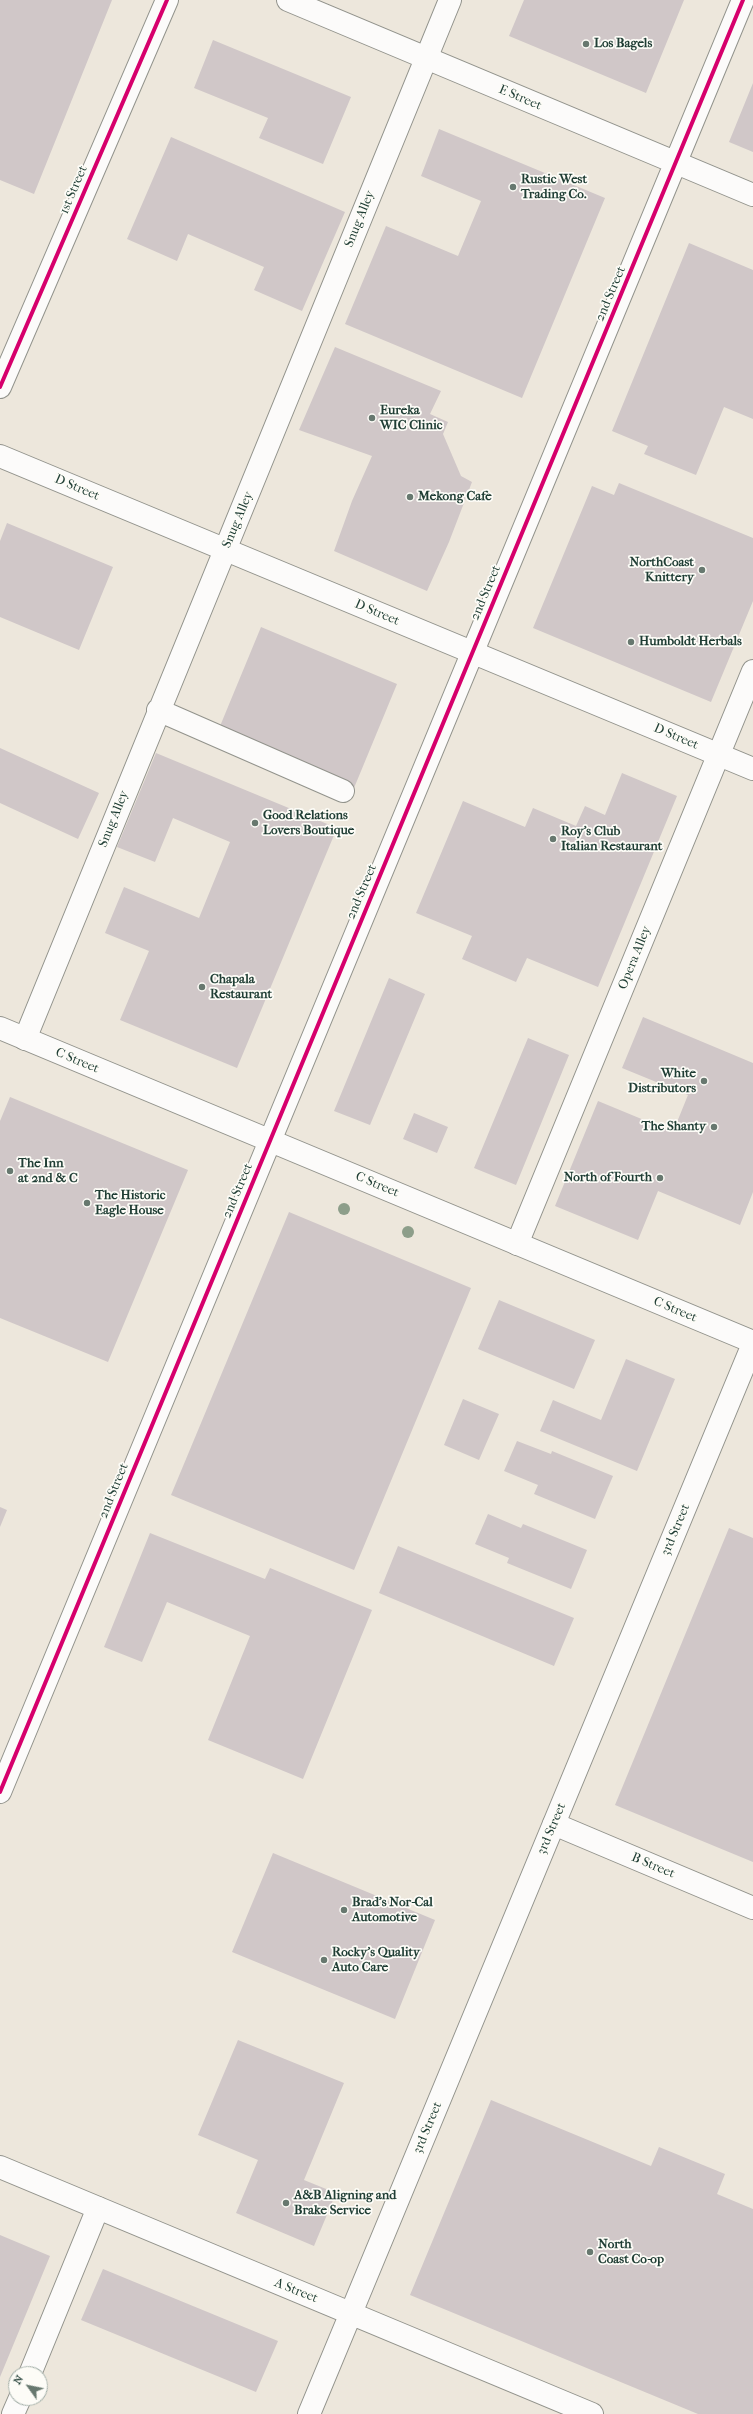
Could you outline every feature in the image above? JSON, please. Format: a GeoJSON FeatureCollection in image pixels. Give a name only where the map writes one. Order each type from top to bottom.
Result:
{"type":"FeatureCollection","features":[{"type":"Feature","properties":{"kind":"street","name":"1st Street"},"geometry":{"type":"LineString","coordinates":[[0,388],[167,0]]}},
{"type":"Feature","properties":{"kind":"street","name":"E Street"},"geometry":{"type":"LineString","coordinates":[[288,0],[753,195]]}},
{"type":"Feature","properties":{"kind":"street","name":"Snug Alley"},"geometry":{"type":"LineString","coordinates":[[25,1039],[158,710],[226,550],[425,58],[450,0]]}},
{"type":"Feature","properties":{"kind":"street","name":"2nd Street"},"geometry":{"type":"LineString","coordinates":[[0,1792],[743,0]]}},
{"type":"Feature","properties":{"kind":"street","name":"D Street"},"geometry":{"type":"LineString","coordinates":[[0,456],[753,769]]}},
{"type":"Feature","properties":{"kind":"street","name":"Opera Alley"},"geometry":{"type":"LineString","coordinates":[[517,1244],[753,671]]}},
{"type":"Feature","properties":{"kind":"street"},"geometry":{"type":"LineString","coordinates":[[158,710],[343,791]]}},
{"type":"Feature","properties":{"kind":"street","name":"C Street"},"geometry":{"type":"LineString","coordinates":[[0,1028],[753,1343]]}},
{"type":"Feature","properties":{"kind":"street","name":"3rd Street"},"geometry":{"type":"LineString","coordinates":[[309,2414],[753,1343]]}},
{"type":"Feature","properties":{"kind":"street","name":"B Street"},"geometry":{"type":"LineString","coordinates":[[554,1824],[753,1908]]}},
{"type":"Feature","properties":{"kind":"street","name":"A Street"},"geometry":{"type":"LineString","coordinates":[[0,2167],[592,2414]]}},
{"type":"Feature","properties":{"kind":"street"},"geometry":{"type":"LineString","coordinates":[[33,2366],[98,2208]]}},
{"type":"Feature","properties":{"kind":"building"},"geometry":{"type":"Polygon","coordinates":[[[0,0],[112,0],[34,194],[0,180],[0,0]]]}},
{"type":"Feature","properties":{"kind":"building","name":"Los Bagels"},"geometry":{"type":"Polygon","coordinates":[[[524,0],[684,0],[646,93],[509,36],[524,0]]]}},
{"type":"Feature","properties":{"kind":"building"},"geometry":{"type":"Polygon","coordinates":[[[213,40],[351,97],[323,164],[259,138],[268,118],[194,88],[213,40]]]}},
{"type":"Feature","properties":{"kind":"building"},"geometry":{"type":"Polygon","coordinates":[[[753,83],[753,152],[729,142],[753,83]]]}},
{"type":"Feature","properties":{"kind":"building"},"geometry":{"type":"Polygon","coordinates":[[[439,129],[605,198],[522,398],[345,324],[386,226],[458,256],[481,201],[421,176],[439,129]]]}},
{"type":"Feature","properties":{"kind":"building"},"geometry":{"type":"Polygon","coordinates":[[[171,137],[345,212],[302,311],[254,290],[264,267],[188,234],[177,261],[127,239],[171,137]]]}},
{"type":"Feature","properties":{"kind":"building"},"geometry":{"type":"Polygon","coordinates":[[[689,243],[753,270],[753,419],[724,407],[696,475],[644,454],[648,446],[612,431],[689,243]]]}},
{"type":"Feature","properties":{"kind":"building"},"geometry":{"type":"Polygon","coordinates":[[[335,347],[441,391],[430,414],[448,422],[443,434],[461,476],[472,482],[449,542],[427,591],[334,551],[352,501],[372,456],[299,430],[335,347]]]}},
{"type":"Feature","properties":{"kind":"building"},"geometry":{"type":"Polygon","coordinates":[[[619,483],[753,538],[753,601],[711,702],[533,628],[592,486],[614,495],[619,483]]]}},
{"type":"Feature","properties":{"kind":"building"},"geometry":{"type":"Polygon","coordinates":[[[7,523],[113,567],[79,650],[0,617],[0,541],[7,523]]]}},
{"type":"Feature","properties":{"kind":"building"},"geometry":{"type":"Polygon","coordinates":[[[261,627],[397,684],[354,788],[218,731],[261,627]]]}},
{"type":"Feature","properties":{"kind":"building"},"geometry":{"type":"Polygon","coordinates":[[[0,748],[99,793],[78,839],[0,803],[0,748]]]}},
{"type":"Feature","properties":{"kind":"building"},"geometry":{"type":"Polygon","coordinates":[[[156,753],[337,828],[237,1068],[120,1020],[149,951],[105,933],[124,887],[199,918],[230,842],[173,818],[155,862],[117,847],[156,753]]]}},
{"type":"Feature","properties":{"kind":"building"},"geometry":{"type":"Polygon","coordinates":[[[622,773],[677,796],[598,987],[527,958],[516,982],[462,959],[472,936],[416,913],[463,801],[525,827],[533,808],[576,826],[585,806],[605,815],[622,773]]]}},
{"type":"Feature","properties":{"kind":"building"},"geometry":{"type":"Polygon","coordinates":[[[389,978],[425,994],[370,1125],[334,1111],[389,978]]]}},
{"type":"Feature","properties":{"kind":"building"},"geometry":{"type":"Polygon","coordinates":[[[643,1017],[753,1063],[753,1192],[740,1225],[658,1191],[638,1240],[555,1206],[598,1101],[673,1132],[688,1095],[622,1068],[643,1017]]]}},
{"type":"Feature","properties":{"kind":"building"},"geometry":{"type":"Polygon","coordinates":[[[528,1038],[569,1055],[516,1185],[474,1168],[528,1038]]]}},
{"type":"Feature","properties":{"kind":"building","name":"The Historic Eagle House"},"geometry":{"type":"Polygon","coordinates":[[[10,1097],[188,1170],[108,1362],[0,1318],[0,1121],[10,1097]]]}},
{"type":"Feature","properties":{"kind":"building"},"geometry":{"type":"Polygon","coordinates":[[[414,1113],[448,1127],[437,1153],[403,1139],[414,1113]]]}},
{"type":"Feature","properties":{"kind":"building"},"geometry":{"type":"Polygon","coordinates":[[[289,1212],[471,1288],[354,1570],[171,1495],[289,1212]]]}},
{"type":"Feature","properties":{"kind":"building"},"geometry":{"type":"Polygon","coordinates":[[[499,1300],[595,1340],[574,1389],[478,1349],[499,1300]]]}},
{"type":"Feature","properties":{"kind":"building"},"geometry":{"type":"Polygon","coordinates":[[[626,1359],[675,1379],[637,1471],[540,1431],[553,1400],[601,1420],[626,1359]]]}},
{"type":"Feature","properties":{"kind":"building"},"geometry":{"type":"Polygon","coordinates":[[[463,1399],[499,1414],[479,1460],[444,1445],[463,1399]]]}},
{"type":"Feature","properties":{"kind":"building"},"geometry":{"type":"Polygon","coordinates":[[[517,1441],[551,1454],[552,1451],[613,1476],[595,1519],[534,1494],[538,1485],[504,1471],[517,1441]]]}},
{"type":"Feature","properties":{"kind":"building"},"geometry":{"type":"Polygon","coordinates":[[[0,1507],[7,1510],[0,1527],[0,1507]]]}},
{"type":"Feature","properties":{"kind":"building"},"geometry":{"type":"Polygon","coordinates":[[[488,1514],[521,1528],[523,1524],[587,1550],[571,1589],[507,1563],[509,1558],[475,1544],[488,1514]]]}},
{"type":"Feature","properties":{"kind":"building"},"geometry":{"type":"Polygon","coordinates":[[[729,1528],[753,1538],[753,1862],[615,1805],[729,1528]]]}},
{"type":"Feature","properties":{"kind":"building"},"geometry":{"type":"Polygon","coordinates":[[[150,1533],[265,1579],[270,1568],[372,1610],[303,1779],[208,1740],[250,1636],[167,1602],[142,1662],[104,1647],[150,1533]]]}},
{"type":"Feature","properties":{"kind":"building"},"geometry":{"type":"Polygon","coordinates":[[[398,1546],[574,1618],[554,1666],[379,1593],[398,1546]]]}},
{"type":"Feature","properties":{"kind":"building"},"geometry":{"type":"Polygon","coordinates":[[[273,1853],[435,1920],[395,2019],[232,1952],[273,1853]]]}},
{"type":"Feature","properties":{"kind":"building"},"geometry":{"type":"Polygon","coordinates":[[[238,2040],[344,2083],[304,2180],[336,2193],[314,2246],[236,2213],[258,2160],[198,2135],[238,2040]]]}},
{"type":"Feature","properties":{"kind":"building","name":"North Coast Co-op"},"geometry":{"type":"Polygon","coordinates":[[[491,2100],[651,2166],[659,2147],[725,2174],[717,2194],[753,2209],[753,2414],[698,2414],[410,2295],[491,2100]]]}},
{"type":"Feature","properties":{"kind":"building"},"geometry":{"type":"Polygon","coordinates":[[[0,2235],[50,2256],[0,2377],[0,2235]]]}},
{"type":"Feature","properties":{"kind":"building"},"geometry":{"type":"Polygon","coordinates":[[[103,2269],[278,2341],[256,2392],[81,2320],[103,2269]]]}},
{"type":"Feature","properties":{"kind":"cycle path"},"geometry":{"type":"LineString","coordinates":[[0,387],[167,0]]}},
{"type":"Feature","properties":{"kind":"cycle path"},"geometry":{"type":"LineString","coordinates":[[0,1792],[743,0]]}},
{"type":"Feature","properties":{"kind":"place","name":"Los Bagels"},"geometry":{"type":"Point","coordinates":[586,44]}},
{"type":"Feature","properties":{"kind":"place","name":"Rustic West Trading Co."},"geometry":{"type":"Point","coordinates":[513,187]}},
{"type":"Feature","properties":{"kind":"place","name":"Eureka WIC Clinic"},"geometry":{"type":"Point","coordinates":[372,418]}},
{"type":"Feature","properties":{"kind":"place","name":"Mekong Cafe"},"geometry":{"type":"Point","coordinates":[410,497]}},
{"type":"Feature","properties":{"kind":"place","name":"NorthCoast Knittery"},"geometry":{"type":"Point","coordinates":[702,570]}},
{"type":"Feature","properties":{"kind":"place","name":"Humboldt Herbals"},"geometry":{"type":"Point","coordinates":[631,642]}},
{"type":"Feature","properties":{"kind":"place","name":"Good Relations Lovers Boutique"},"geometry":{"type":"Point","coordinates":[255,823]}},
{"type":"Feature","properties":{"kind":"place","name":"Roy's Club Italian Restaurant"},"geometry":{"type":"Point","coordinates":[553,839]}},
{"type":"Feature","properties":{"kind":"place","name":"Chapala Restaurant"},"geometry":{"type":"Point","coordinates":[202,987]}},
{"type":"Feature","properties":{"kind":"place","name":"White Distributors"},"geometry":{"type":"Point","coordinates":[704,1081]}},
{"type":"Feature","properties":{"kind":"place","name":"The Shanty"},"geometry":{"type":"Point","coordinates":[714,1127]}},
{"type":"Feature","properties":{"kind":"place","name":"The Inn at 2nd & C"},"geometry":{"type":"Point","coordinates":[10,1171]}},
{"type":"Feature","properties":{"kind":"place","name":"North of Fourth"},"geometry":{"type":"Point","coordinates":[660,1178]}},
{"type":"Feature","properties":{"kind":"place","name":"The Historic Eagle House"},"geometry":{"type":"Point","coordinates":[87,1203]}},
{"type":"Feature","properties":{"kind":"place","name":"Brad's Nor-Cal Automotive"},"geometry":{"type":"Point","coordinates":[344,1910]}},
{"type":"Feature","properties":{"kind":"place","name":"Rocky's Quality Auto Care"},"geometry":{"type":"Point","coordinates":[324,1960]}},
{"type":"Feature","properties":{"kind":"place","name":"A&B Aligning and Brake Service"},"geometry":{"type":"Point","coordinates":[286,2203]}},
{"type":"Feature","properties":{"kind":"place","name":"North Coast Co-op"},"geometry":{"type":"Point","coordinates":[590,2252]}}]}
